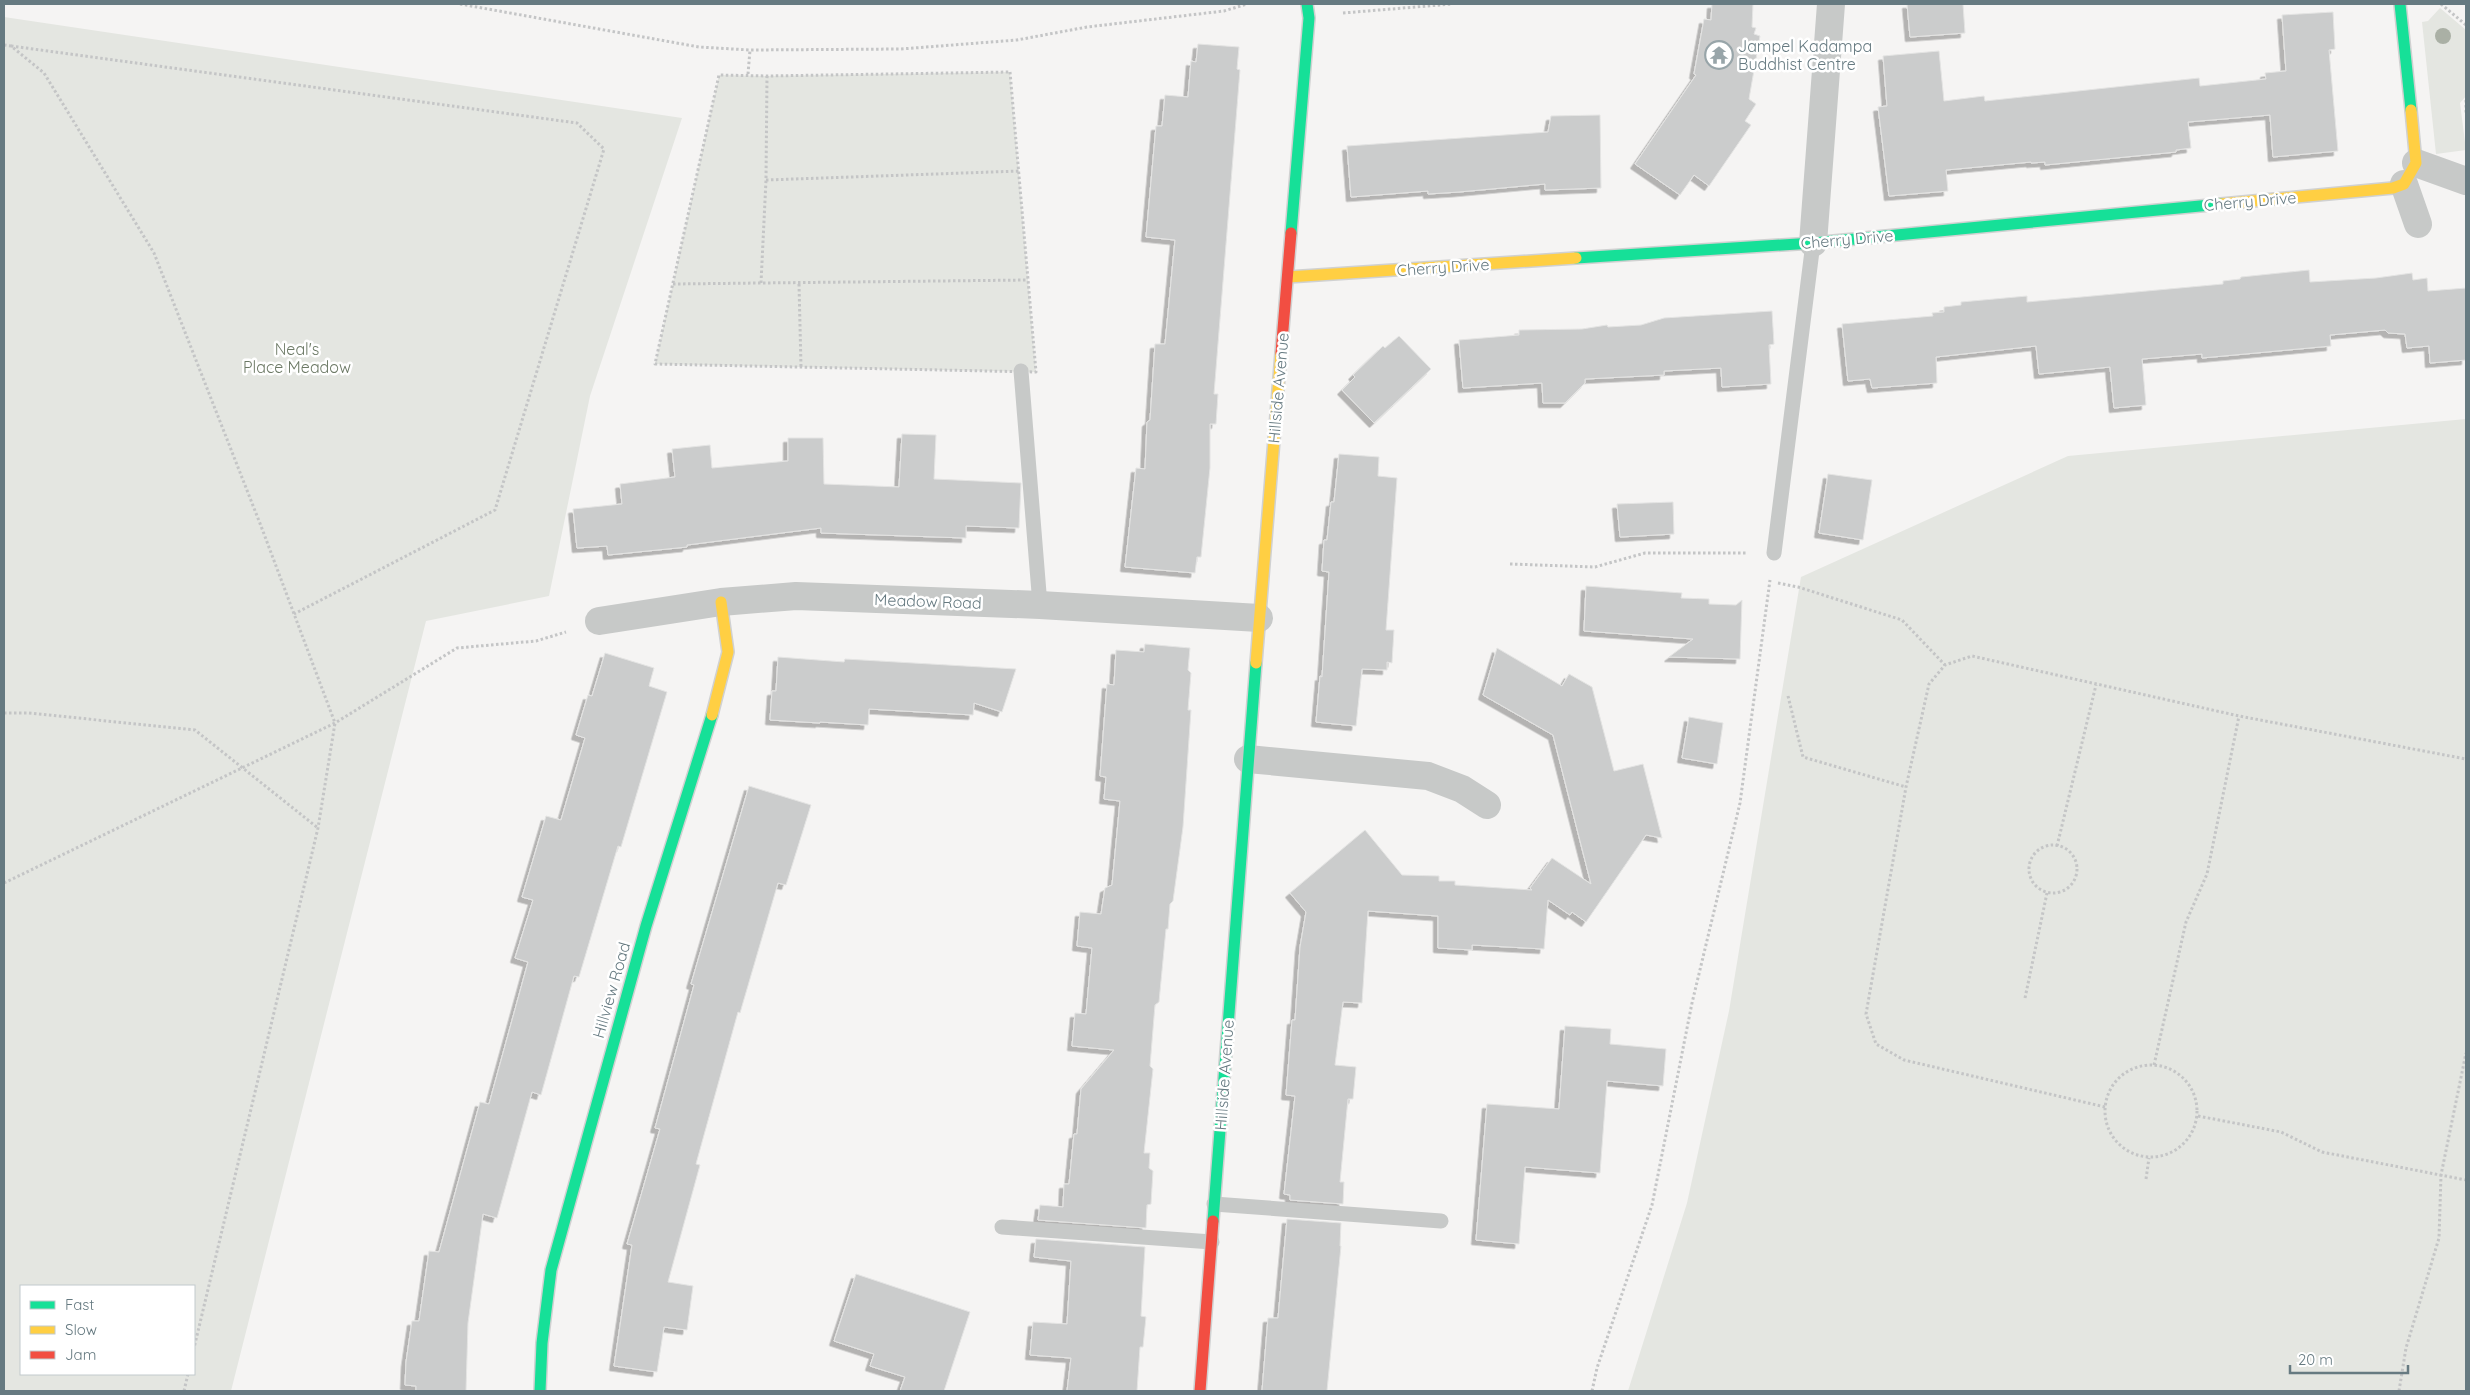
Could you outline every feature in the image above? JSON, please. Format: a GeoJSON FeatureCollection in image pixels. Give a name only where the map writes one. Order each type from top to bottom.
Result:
{"type":"FeatureCollection","features":[{"type":"Feature","properties":{"kind":"street","name":"Hillside Avenue"},"geometry":{"type":"LineString","coordinates":[[1200,1391],[1259,618],[1309,18],[1307,4]]}},
{"type":"Feature","properties":{"kind":"street"},"geometry":{"type":"LineString","coordinates":[[1813,243],[1832,4]]}},
{"type":"Feature","properties":{"kind":"street"},"geometry":{"type":"LineString","coordinates":[[2400,4],[2410,173],[2418,224]]}},
{"type":"Feature","properties":{"kind":"street"},"geometry":{"type":"LineString","coordinates":[[2410,173],[2466,181]]}},
{"type":"Feature","properties":{"kind":"street","name":"Cherry Drive"},"geometry":{"type":"LineString","coordinates":[[1288,277],[1813,243],[2384,189],[2410,173]]}},
{"type":"Feature","properties":{"kind":"street","name":"Meadow Road"},"geometry":{"type":"LineString","coordinates":[[599,621],[721,602],[796,596],[1040,605],[1259,618]]}},
{"type":"Feature","properties":{"kind":"street","name":"Hillview Road"},"geometry":{"type":"LineString","coordinates":[[540,1391],[542,1343],[551,1270],[643,935],[707,736],[728,652],[721,602]]}},
{"type":"Feature","properties":{"kind":"street"},"geometry":{"type":"LineString","coordinates":[[1248,759],[1428,776],[1462,789],[1487,805]]}},
{"type":"Feature","properties":{"kind":"lane"},"geometry":{"type":"LineString","coordinates":[[1774,553],[1813,243]]}},
{"type":"Feature","properties":{"kind":"lane"},"geometry":{"type":"LineString","coordinates":[[1021,371],[1040,605]]}},
{"type":"Feature","properties":{"kind":"lane"},"geometry":{"type":"LineString","coordinates":[[1214,1204],[1441,1221]]}},
{"type":"Feature","properties":{"kind":"lane"},"geometry":{"type":"LineString","coordinates":[[1002,1227],[1212,1242]]}},
{"type":"Feature","properties":{"kind":"path"},"geometry":{"type":"LineString","coordinates":[[460,4],[699,47],[750,50],[901,49],[1017,40],[1087,26],[1224,11],[1247,4]]}},
{"type":"Feature","properties":{"kind":"path"},"geometry":{"type":"LineString","coordinates":[[1309,18],[1344,12],[1452,4]]}},
{"type":"Feature","properties":{"kind":"path"},"geometry":{"type":"LineString","coordinates":[[2441,4],[2466,26]]}},
{"type":"Feature","properties":{"kind":"path"},"geometry":{"type":"LineString","coordinates":[[4,45],[577,123],[604,150],[495,510],[294,614]]}},
{"type":"Feature","properties":{"kind":"path"},"geometry":{"type":"LineString","coordinates":[[10,46],[44,73],[154,253],[335,723],[318,828],[195,1344]]}},
{"type":"Feature","properties":{"kind":"path"},"geometry":{"type":"LineString","coordinates":[[748,74],[750,50]]}},
{"type":"Feature","properties":{"kind":"path"},"geometry":{"type":"LineString","coordinates":[[1010,72],[1036,372],[655,364],[720,74],[767,76],[1010,72]]}},
{"type":"Feature","properties":{"kind":"path"},"geometry":{"type":"LineString","coordinates":[[761,283],[766,180],[767,76]]}},
{"type":"Feature","properties":{"kind":"path"},"geometry":{"type":"LineString","coordinates":[[2466,100],[2466,115]]}},
{"type":"Feature","properties":{"kind":"path"},"geometry":{"type":"LineString","coordinates":[[766,180],[1020,171]]}},
{"type":"Feature","properties":{"kind":"path"},"geometry":{"type":"LineString","coordinates":[[673,284],[1027,280]]}},
{"type":"Feature","properties":{"kind":"path"},"geometry":{"type":"LineString","coordinates":[[799,284],[801,367]]}},
{"type":"Feature","properties":{"kind":"path"},"geometry":{"type":"LineString","coordinates":[[1510,564],[1596,567],[1645,553],[1774,553],[1740,803],[1692,1003],[1652,1205],[1597,1368],[1592,1391]]}},
{"type":"Feature","properties":{"kind":"path"},"geometry":{"type":"LineString","coordinates":[[1770,581],[1798,586],[1902,620],[1945,665]]}},
{"type":"Feature","properties":{"kind":"path"},"geometry":{"type":"LineString","coordinates":[[4,883],[335,723],[457,648],[536,641],[599,621]]}},
{"type":"Feature","properties":{"kind":"path"},"geometry":{"type":"LineString","coordinates":[[2105,1107],[1904,1060],[1876,1044],[1866,1014],[1906,787],[1929,684],[1945,665],[1972,656],[2240,716],[2466,759]]}},
{"type":"Feature","properties":{"kind":"path"},"geometry":{"type":"LineString","coordinates":[[2057,846],[2096,685]]}},
{"type":"Feature","properties":{"kind":"path"},"geometry":{"type":"LineString","coordinates":[[1788,696],[1803,758],[1906,787]]}},
{"type":"Feature","properties":{"kind":"path"},"geometry":{"type":"LineString","coordinates":[[4,713],[29,713],[195,730],[318,828]]}},
{"type":"Feature","properties":{"kind":"path"},"geometry":{"type":"LineString","coordinates":[[2154,1064],[2186,922],[2207,874],[2240,716]]}},
{"type":"Feature","properties":{"kind":"path"},"geometry":{"type":"LineString","coordinates":[[2044,846],[2057,846],[2070,852],[2076,861],[2075,879],[2069,888],[2059,893],[2047,893],[2036,887],[2032,881],[2028,872],[2029,864],[2036,852],[2044,846]]}},
{"type":"Feature","properties":{"kind":"path"},"geometry":{"type":"LineString","coordinates":[[2025,998],[2047,893]]}},
{"type":"Feature","properties":{"kind":"path"},"geometry":{"type":"LineString","coordinates":[[2399,1391],[2406,1348],[2439,1238],[2441,1175],[2466,1054]]}},
{"type":"Feature","properties":{"kind":"path"},"geometry":{"type":"LineString","coordinates":[[2154,1064],[2174,1070],[2187,1080],[2195,1094],[2198,1116],[2195,1128],[2183,1145],[2165,1156],[2149,1158],[2138,1156],[2122,1148],[2108,1128],[2105,1107],[2112,1085],[2125,1072],[2137,1067],[2154,1064]]}},
{"type":"Feature","properties":{"kind":"path"},"geometry":{"type":"LineString","coordinates":[[2198,1116],[2280,1132],[2322,1152],[2466,1180]]}},
{"type":"Feature","properties":{"kind":"path"},"geometry":{"type":"LineString","coordinates":[[2146,1179],[2149,1158]]}},
{"type":"Feature","properties":{"kind":"path"},"geometry":{"type":"LineString","coordinates":[[184,1391],[188,1375]]}},
{"type":"Feature","properties":{"kind":"green space"},"geometry":{"type":"Polygon","coordinates":[[[2440,8],[2466,30],[2466,96],[2460,103],[2466,150],[2436,154],[2422,22],[2428,21],[2440,8]]]}},
{"type":"Feature","properties":{"kind":"green space","name":"Neal's Place Meadow"},"geometry":{"type":"Polygon","coordinates":[[[4,17],[682,118],[590,396],[549,596],[426,621],[231,1391],[4,1391],[4,17]]]}},
{"type":"Feature","properties":{"kind":"green space"},"geometry":{"type":"Polygon","coordinates":[[[1010,72],[1036,372],[655,364],[719,75],[1010,72]]]}},
{"type":"Feature","properties":{"kind":"green space"},"geometry":{"type":"Polygon","coordinates":[[[2466,419],[2466,1391],[1628,1391],[1687,1203],[1729,1011],[1801,577],[2068,456],[2466,419]]]}},
{"type":"Feature","properties":{"kind":"building"},"geometry":{"type":"Polygon","coordinates":[[[1712,4],[1753,4],[1752,27],[1756,28],[1754,34],[1760,36],[1749,99],[1756,104],[1745,121],[1751,125],[1709,186],[1694,175],[1680,195],[1635,164],[1696,75],[1694,74],[1704,19],[1711,20],[1712,4]]]}},
{"type":"Feature","properties":{"kind":"building"},"geometry":{"type":"Polygon","coordinates":[[[1907,4],[1963,4],[1965,33],[1910,37],[1907,4]]]}},
{"type":"Feature","properties":{"kind":"building"},"geometry":{"type":"Polygon","coordinates":[[[2333,12],[2335,49],[2329,50],[2338,151],[2273,157],[2270,115],[2188,122],[2191,148],[2176,150],[2176,152],[2045,165],[2045,162],[2031,162],[1946,170],[1948,191],[1889,196],[1878,107],[1887,106],[1883,56],[1939,51],[1944,101],[1984,96],[1985,101],[2199,78],[2200,86],[2266,79],[2265,73],[2286,71],[2282,15],[2333,12]]]}},
{"type":"Feature","properties":{"kind":"building"},"geometry":{"type":"Polygon","coordinates":[[[1198,44],[1239,47],[1237,69],[1240,70],[1214,394],[1218,394],[1216,424],[1210,424],[1210,468],[1201,557],[1197,557],[1195,573],[1125,567],[1136,468],[1145,469],[1147,422],[1150,420],[1155,344],[1165,344],[1175,240],[1146,237],[1156,126],[1162,126],[1165,95],[1188,97],[1191,61],[1196,62],[1198,44]]]}},
{"type":"Feature","properties":{"kind":"building"},"geometry":{"type":"Polygon","coordinates":[[[1600,115],[1601,188],[1545,190],[1545,184],[1459,192],[1428,194],[1428,191],[1351,197],[1347,146],[1548,132],[1551,116],[1600,115]]]}},
{"type":"Feature","properties":{"kind":"building"},"geometry":{"type":"Polygon","coordinates":[[[2309,270],[2310,282],[2376,278],[2412,273],[2413,280],[2427,278],[2428,291],[2466,288],[2466,360],[2430,363],[2429,346],[2407,348],[2405,334],[2388,333],[2385,330],[2330,335],[2331,346],[2202,358],[2202,354],[2142,359],[2146,405],[2114,408],[2110,367],[2039,374],[2036,346],[1936,357],[1937,383],[1872,388],[1870,379],[1848,381],[1842,324],[1933,316],[1932,313],[1944,312],[1944,307],[1961,305],[1961,302],[2027,296],[2027,302],[2223,284],[2223,281],[2240,279],[2241,277],[2309,270]]]}},
{"type":"Feature","properties":{"kind":"building"},"geometry":{"type":"Polygon","coordinates":[[[1772,311],[1774,344],[1769,345],[1771,384],[1722,387],[1721,368],[1664,371],[1664,375],[1585,379],[1585,383],[1565,403],[1543,403],[1542,383],[1463,388],[1459,340],[1519,335],[1519,330],[1582,329],[1607,325],[1608,327],[1641,325],[1664,318],[1772,311]]]}},
{"type":"Feature","properties":{"kind":"building"},"geometry":{"type":"Polygon","coordinates":[[[1399,336],[1431,369],[1374,423],[1342,390],[1355,377],[1353,375],[1383,346],[1385,348],[1399,336]]]}},
{"type":"Feature","properties":{"kind":"building"},"geometry":{"type":"Polygon","coordinates":[[[902,434],[936,435],[934,479],[1021,483],[1019,528],[966,526],[966,538],[821,533],[821,528],[687,545],[687,547],[608,555],[607,546],[577,548],[573,509],[622,504],[620,484],[675,477],[672,449],[710,445],[712,468],[788,461],[788,438],[823,438],[824,484],[899,487],[902,434]]]}},
{"type":"Feature","properties":{"kind":"building"},"geometry":{"type":"Polygon","coordinates":[[[1339,454],[1379,457],[1378,476],[1397,478],[1386,630],[1394,630],[1392,663],[1387,662],[1387,670],[1362,669],[1356,726],[1316,722],[1320,676],[1322,677],[1329,572],[1322,571],[1324,540],[1327,540],[1331,502],[1334,502],[1339,454]]]}},
{"type":"Feature","properties":{"kind":"building"},"geometry":{"type":"Polygon","coordinates":[[[1828,474],[1872,480],[1863,540],[1819,533],[1828,474]]]}},
{"type":"Feature","properties":{"kind":"building"},"geometry":{"type":"Polygon","coordinates":[[[1673,502],[1674,534],[1620,537],[1617,504],[1673,502]]]}},
{"type":"Feature","properties":{"kind":"building"},"geometry":{"type":"Polygon","coordinates":[[[1586,586],[1682,593],[1681,598],[1709,599],[1709,604],[1736,605],[1742,600],[1740,659],[1669,657],[1693,639],[1584,631],[1586,586]]]}},
{"type":"Feature","properties":{"kind":"building"},"geometry":{"type":"Polygon","coordinates":[[[1145,644],[1190,648],[1188,670],[1191,673],[1188,710],[1191,710],[1183,827],[1173,901],[1170,904],[1168,929],[1166,929],[1159,1002],[1155,1005],[1150,1066],[1153,1069],[1144,1153],[1150,1153],[1149,1168],[1153,1171],[1151,1204],[1147,1205],[1146,1228],[1038,1220],[1040,1205],[1063,1207],[1064,1184],[1069,1184],[1074,1134],[1077,1134],[1081,1089],[1114,1050],[1072,1046],[1075,1013],[1086,1014],[1092,948],[1077,946],[1080,912],[1101,914],[1105,888],[1112,885],[1120,801],[1104,799],[1106,777],[1100,776],[1107,684],[1114,685],[1116,650],[1144,652],[1145,644]]]}},
{"type":"Feature","properties":{"kind":"building"},"geometry":{"type":"Polygon","coordinates":[[[1497,648],[1562,686],[1569,674],[1592,687],[1614,771],[1643,764],[1662,838],[1646,835],[1586,922],[1572,912],[1570,915],[1548,900],[1544,949],[1472,945],[1472,950],[1438,948],[1438,916],[1368,911],[1362,1003],[1343,1002],[1335,1065],[1356,1067],[1353,1099],[1348,1099],[1340,1182],[1344,1182],[1343,1204],[1290,1200],[1290,1195],[1284,1194],[1295,1096],[1286,1095],[1292,1020],[1295,1020],[1300,947],[1306,912],[1290,893],[1365,830],[1402,875],[1439,876],[1439,881],[1455,881],[1455,885],[1532,890],[1530,888],[1552,858],[1591,884],[1553,735],[1483,695],[1497,648]]]}},
{"type":"Feature","properties":{"kind":"building"},"geometry":{"type":"Polygon","coordinates":[[[605,653],[654,668],[649,686],[667,692],[621,847],[618,846],[579,977],[574,976],[541,1095],[532,1092],[497,1218],[483,1214],[468,1323],[466,1391],[416,1391],[416,1386],[405,1385],[406,1362],[412,1321],[419,1321],[429,1251],[439,1252],[480,1102],[489,1104],[528,962],[515,958],[533,900],[522,897],[546,816],[561,820],[585,738],[576,735],[588,695],[592,696],[605,653]]]}},
{"type":"Feature","properties":{"kind":"building"},"geometry":{"type":"Polygon","coordinates":[[[778,657],[844,662],[845,659],[1016,669],[1002,712],[974,703],[973,715],[869,709],[868,725],[820,723],[770,720],[772,691],[776,691],[778,657]]]}},
{"type":"Feature","properties":{"kind":"building"},"geometry":{"type":"Polygon","coordinates":[[[1689,717],[1723,723],[1717,764],[1682,758],[1689,717]]]}},
{"type":"Feature","properties":{"kind":"building"},"geometry":{"type":"Polygon","coordinates":[[[749,786],[811,805],[786,885],[778,883],[740,1013],[738,1012],[696,1164],[700,1165],[668,1282],[693,1286],[687,1330],[664,1327],[657,1372],[614,1366],[632,1245],[627,1244],[660,1129],[655,1128],[694,985],[691,984],[749,786]]]}},
{"type":"Feature","properties":{"kind":"building"},"geometry":{"type":"Polygon","coordinates":[[[1565,1026],[1611,1029],[1610,1044],[1666,1049],[1663,1086],[1607,1081],[1600,1173],[1525,1167],[1519,1244],[1476,1240],[1487,1104],[1559,1109],[1565,1026]]]}},
{"type":"Feature","properties":{"kind":"building"},"geometry":{"type":"Polygon","coordinates":[[[1287,1219],[1341,1223],[1341,1246],[1327,1391],[1262,1391],[1268,1318],[1278,1318],[1287,1219]]]}},
{"type":"Feature","properties":{"kind":"building"},"geometry":{"type":"Polygon","coordinates":[[[1036,1239],[1145,1247],[1141,1316],[1146,1317],[1143,1347],[1140,1347],[1137,1391],[1067,1391],[1071,1358],[1030,1355],[1033,1322],[1067,1324],[1071,1261],[1034,1257],[1036,1239]]]}},
{"type":"Feature","properties":{"kind":"building"},"geometry":{"type":"Polygon","coordinates":[[[856,1274],[970,1312],[944,1391],[900,1391],[905,1377],[870,1366],[874,1354],[834,1341],[856,1274]]]}},
{"type":"Feature","properties":{"kind":"traffic: fast"},"geometry":{"type":"LineString","coordinates":[[1291,233],[1309,18],[1307,4]]}},
{"type":"Feature","properties":{"kind":"traffic: fast"},"geometry":{"type":"LineString","coordinates":[[2400,4],[2411,110]]}},
{"type":"Feature","properties":{"kind":"traffic: fast"},"geometry":{"type":"LineString","coordinates":[[1576,258],[1813,243],[2221,204]]}},
{"type":"Feature","properties":{"kind":"traffic: fast"},"geometry":{"type":"LineString","coordinates":[[1213,1221],[1256,663]]}},
{"type":"Feature","properties":{"kind":"traffic: fast"},"geometry":{"type":"LineString","coordinates":[[540,1391],[542,1343],[551,1270],[646,926],[712,715]]}},
{"type":"Feature","properties":{"kind":"traffic: slow"},"geometry":{"type":"LineString","coordinates":[[2221,204],[2393,188],[2404,184],[2416,163],[2411,110]]}},
{"type":"Feature","properties":{"kind":"traffic: slow"},"geometry":{"type":"LineString","coordinates":[[1288,277],[1576,258]]}},
{"type":"Feature","properties":{"kind":"traffic: slow"},"geometry":{"type":"LineString","coordinates":[[1256,663],[1281,353]]}},
{"type":"Feature","properties":{"kind":"traffic: slow"},"geometry":{"type":"LineString","coordinates":[[712,715],[728,652],[721,602]]}},
{"type":"Feature","properties":{"kind":"traffic: jam"},"geometry":{"type":"LineString","coordinates":[[1281,353],[1291,233]]}},
{"type":"Feature","properties":{"kind":"traffic: jam"},"geometry":{"type":"LineString","coordinates":[[1200,1391],[1213,1221]]}},
{"type":"Feature","properties":{"kind":"place","name":"Jampel Kadampa Buddhist Centre"},"geometry":{"type":"Point","coordinates":[1719,55]}}]}
